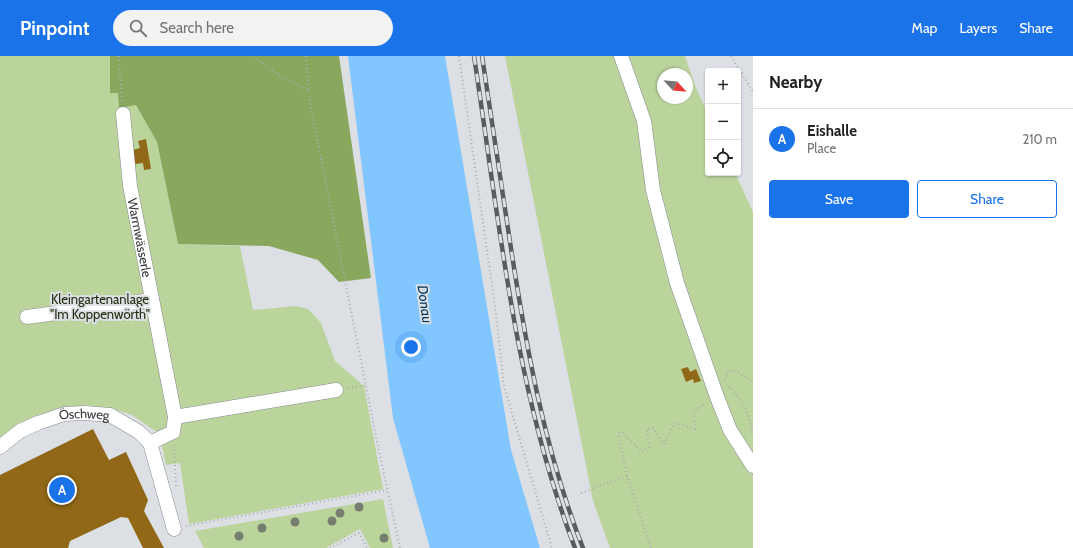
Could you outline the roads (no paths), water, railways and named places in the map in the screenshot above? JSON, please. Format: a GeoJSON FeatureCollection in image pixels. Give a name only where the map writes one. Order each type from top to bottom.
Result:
{"type":"FeatureCollection","features":[{"type":"Feature","properties":{"kind":"lane"},"geometry":{"type":"LineString","coordinates":[[621,56],[644,121],[653,190],[677,283],[718,389],[730,430],[753,466]]}},
{"type":"Feature","properties":{"kind":"lane","name":"Warmwässerle"},"geometry":{"type":"LineString","coordinates":[[122,114],[130,186],[175,417],[173,432],[150,443]]}},
{"type":"Feature","properties":{"kind":"lane"},"geometry":{"type":"LineString","coordinates":[[27,317],[152,300]]}},
{"type":"Feature","properties":{"kind":"lane"},"geometry":{"type":"LineString","coordinates":[[175,417],[336,390]]}},
{"type":"Feature","properties":{"kind":"lane","name":"Öschweg"},"geometry":{"type":"LineString","coordinates":[[0,447],[20,431],[38,423],[64,414],[85,413],[110,416],[139,432],[150,443]]}},
{"type":"Feature","properties":{"kind":"lane"},"geometry":{"type":"LineString","coordinates":[[150,443],[174,529]]}},
{"type":"Feature","properties":{"kind":"water","name":"Donau"},"geometry":{"type":"Polygon","coordinates":[[[348,56],[445,56],[511,450],[540,548],[430,548],[393,418],[348,56]]]}},
{"type":"Feature","properties":{"kind":"railway"},"geometry":{"type":"LineString","coordinates":[[474,56],[501,243],[523,367],[537,428],[554,489],[575,548]]}},
{"type":"Feature","properties":{"kind":"railway"},"geometry":{"type":"LineString","coordinates":[[482,56],[516,281],[538,397],[557,473],[583,548]]}},
{"type":"Feature","properties":{"kind":"place","name":"Eishalle"},"geometry":{"type":"Point","coordinates":[62,490]}},
{"type":"Feature","properties":{"kind":"park label","name":"Kleingartenanlage \"Im Koppenwörth\""},"geometry":{"type":"Point","coordinates":[100,306]}}]}
